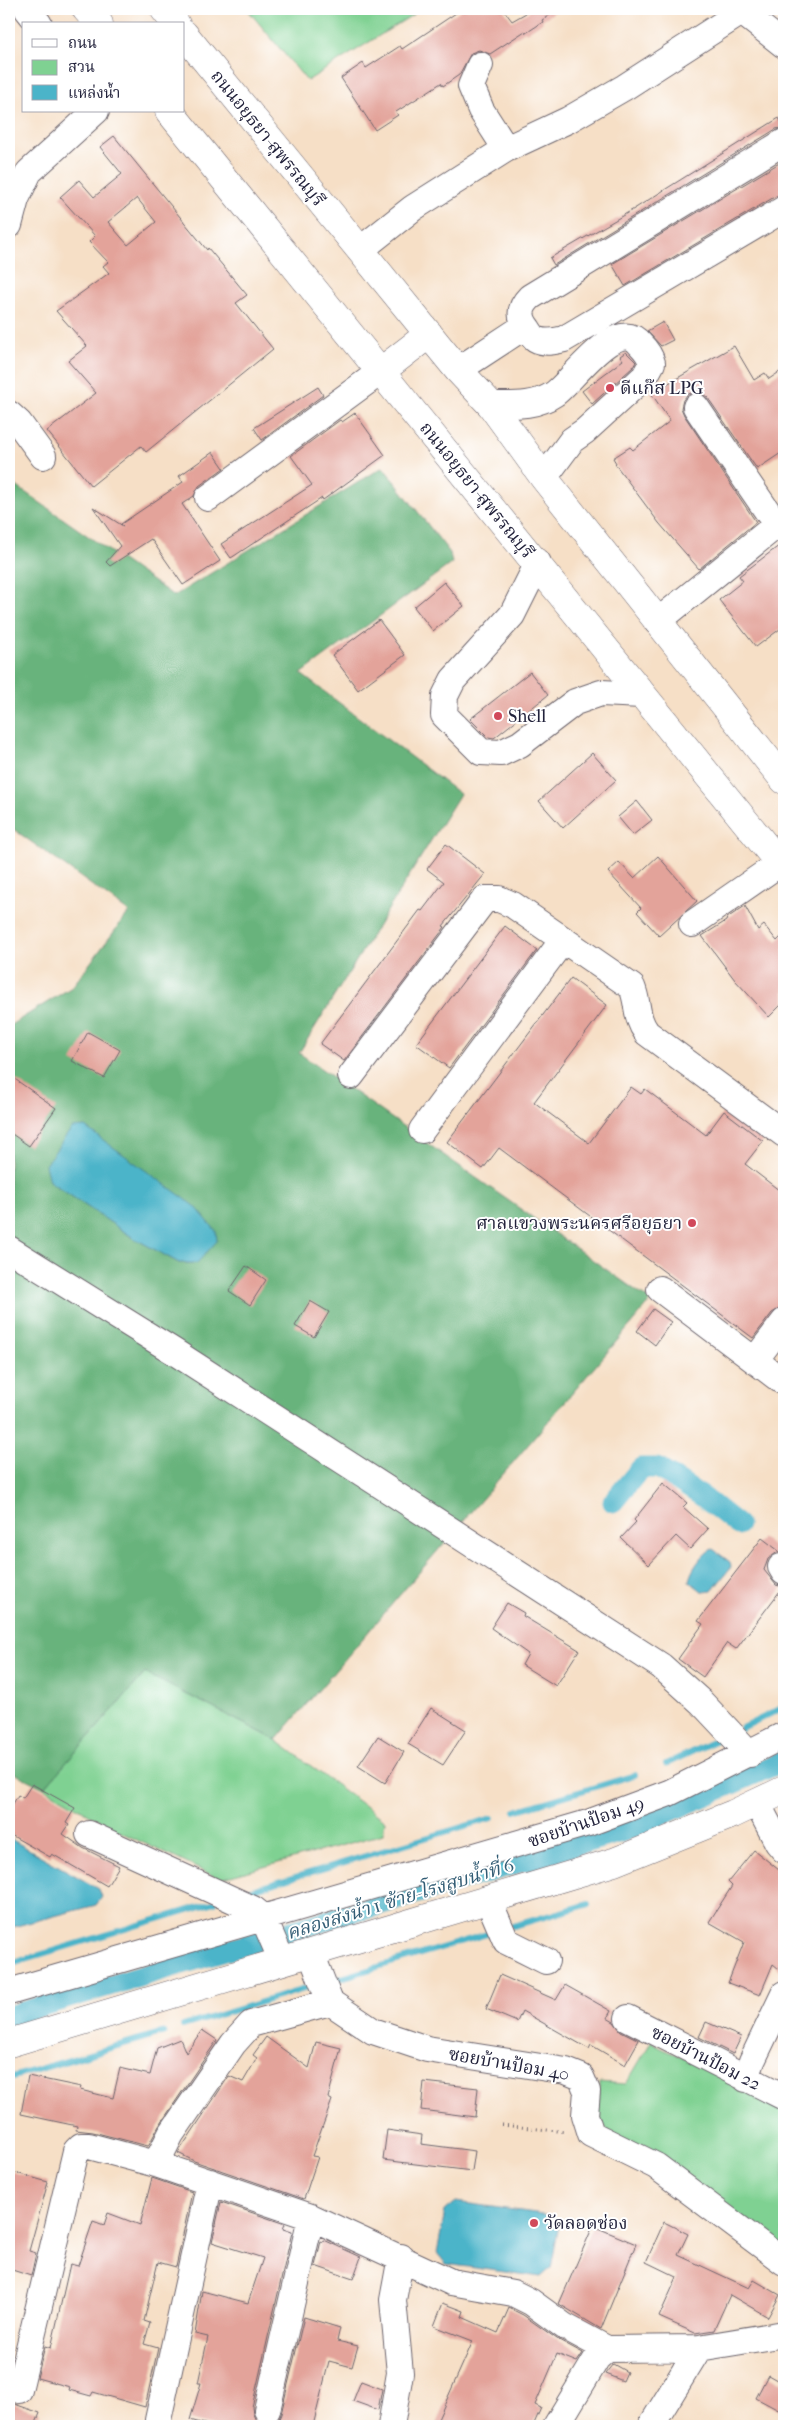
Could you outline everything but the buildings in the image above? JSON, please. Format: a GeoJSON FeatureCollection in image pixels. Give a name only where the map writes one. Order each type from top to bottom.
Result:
{"type":"FeatureCollection","features":[{"type":"Feature","properties":{"kind":"main road"},"geometry":{"type":"LineString","coordinates":[[86,9],[97,22]]}},
{"type":"Feature","properties":{"kind":"main road"},"geometry":{"type":"LineString","coordinates":[[164,9],[174,22]]}},
{"type":"Feature","properties":{"kind":"main road","name":"ถนนอยุธยา-สุพรรณบุรี"},"geometry":{"type":"LineString","coordinates":[[185,35],[458,370],[491,405],[544,478],[784,780]]}},
{"type":"Feature","properties":{"kind":"main road","name":"ถนนอยุธยา-สุพรรณบุรี"},"geometry":{"type":"LineString","coordinates":[[170,112],[380,372],[538,563],[642,695],[782,866]]}},
{"type":"Feature","properties":{"kind":"main road"},"geometry":{"type":"LineString","coordinates":[[380,372],[429,334]]}},
{"type":"Feature","properties":{"kind":"main road"},"geometry":{"type":"LineString","coordinates":[[9,2043],[272,1938],[311,1953],[614,1862],[784,1790]]}},
{"type":"Feature","properties":{"kind":"street"},"geometry":{"type":"LineString","coordinates":[[27,9],[37,22]]}},
{"type":"Feature","properties":{"kind":"street"},"geometry":{"type":"LineString","coordinates":[[360,250],[413,208],[506,149],[568,120],[625,87],[744,11],[784,45]]}},
{"type":"Feature","properties":{"kind":"street"},"geometry":{"type":"LineString","coordinates":[[480,65],[471,86],[481,110],[506,149]]}},
{"type":"Feature","properties":{"kind":"street"},"geometry":{"type":"LineString","coordinates":[[9,225],[16,199],[29,172],[95,112]]}},
{"type":"Feature","properties":{"kind":"street"},"geometry":{"type":"LineString","coordinates":[[784,142],[530,298],[523,304],[520,314],[525,326],[536,339],[550,342],[564,339],[784,209]]}},
{"type":"Feature","properties":{"kind":"street"},"geometry":{"type":"LineString","coordinates":[[458,370],[525,326]]}},
{"type":"Feature","properties":{"kind":"street"},"geometry":{"type":"LineString","coordinates":[[491,405],[522,406],[540,402],[555,394],[599,350],[618,337],[628,336],[637,339],[650,356],[652,363],[645,376],[585,431],[572,440],[544,478]]}},
{"type":"Feature","properties":{"kind":"street"},"geometry":{"type":"LineString","coordinates":[[208,498],[380,372]]}},
{"type":"Feature","properties":{"kind":"street"},"geometry":{"type":"LineString","coordinates":[[657,622],[780,522],[696,407]]}},
{"type":"Feature","properties":{"kind":"street"},"geometry":{"type":"LineString","coordinates":[[9,414],[43,456]]}},
{"type":"Feature","properties":{"kind":"street"},"geometry":{"type":"LineString","coordinates":[[538,563],[512,615],[453,680],[445,696],[444,715],[482,752],[501,753],[520,744],[575,702],[601,693],[642,695]]}},
{"type":"Feature","properties":{"kind":"street"},"geometry":{"type":"LineString","coordinates":[[692,924],[782,866]]}},
{"type":"Feature","properties":{"kind":"street"},"geometry":{"type":"LineString","coordinates":[[351,1076],[485,899],[499,898],[513,904],[632,987],[636,998],[639,1022],[647,1033],[784,1134]]}},
{"type":"Feature","properties":{"kind":"street"},"geometry":{"type":"LineString","coordinates":[[422,1130],[563,940]]}},
{"type":"Feature","properties":{"kind":"street"},"geometry":{"type":"LineString","coordinates":[[9,1249],[173,1351],[661,1666],[701,1702],[750,1754]]}},
{"type":"Feature","properties":{"kind":"street"},"geometry":{"type":"LineString","coordinates":[[660,1289],[782,1381]]}},
{"type":"Feature","properties":{"kind":"street"},"geometry":{"type":"LineString","coordinates":[[755,1360],[784,1322]]}},
{"type":"Feature","properties":{"kind":"street","name":"ซอยบ้านป้อม 49"},"geometry":{"type":"LineString","coordinates":[[9,1992],[272,1938],[669,1793],[750,1754],[784,1735]]}},
{"type":"Feature","properties":{"kind":"street"},"geometry":{"type":"LineString","coordinates":[[757,1803],[778,1843],[784,1850]]}},
{"type":"Feature","properties":{"kind":"street"},"geometry":{"type":"LineString","coordinates":[[89,1834],[253,1909],[272,1938]]}},
{"type":"Feature","properties":{"kind":"street"},"geometry":{"type":"LineString","coordinates":[[488,1900],[506,1941],[546,1961]]}},
{"type":"Feature","properties":{"kind":"street"},"geometry":{"type":"LineString","coordinates":[[156,2164],[171,2134],[233,2044],[251,2024],[330,2002],[311,1953]]}},
{"type":"Feature","properties":{"kind":"street"},"geometry":{"type":"LineString","coordinates":[[746,2079],[752,2060],[784,1994]]}},
{"type":"Feature","properties":{"kind":"street","name":"ซอยบ้านป้อม 40"},"geometry":{"type":"LineString","coordinates":[[330,2002],[373,2031],[427,2050],[566,2071],[581,2077],[586,2091],[585,2116],[591,2134]]}},
{"type":"Feature","properties":{"kind":"street","name":"ซอยบ้านป้อม 22"},"geometry":{"type":"LineString","coordinates":[[628,2018],[784,2097]]}},
{"type":"Feature","properties":{"kind":"street"},"geometry":{"type":"LineString","coordinates":[[591,2134],[656,2166],[784,2262]]}},
{"type":"Feature","properties":{"kind":"street"},"geometry":{"type":"LineString","coordinates":[[19,2390],[76,2151],[81,2146],[89,2146],[156,2164],[311,2217],[401,2256],[451,2282],[513,2293],[531,2302],[564,2326],[607,2349],[699,2348],[784,2334]]}},
{"type":"Feature","properties":{"kind":"street"},"geometry":{"type":"LineString","coordinates":[[158,2420],[210,2182]]}},
{"type":"Feature","properties":{"kind":"street"},"geometry":{"type":"LineString","coordinates":[[268,2410],[311,2217]]}},
{"type":"Feature","properties":{"kind":"street"},"geometry":{"type":"LineString","coordinates":[[391,2426],[400,2373],[393,2300],[401,2256]]}},
{"type":"Feature","properties":{"kind":"street"},"geometry":{"type":"LineString","coordinates":[[652,2426],[699,2348]]}},
{"type":"Feature","properties":{"kind":"street"},"geometry":{"type":"LineString","coordinates":[[556,2426],[597,2358],[607,2349]]}},
{"type":"Feature","properties":{"kind":"path"},"geometry":{"type":"LineString","coordinates":[[502,2125],[591,2134]]}},
{"type":"Feature","properties":{"kind":"green space"},"geometry":{"type":"Polygon","coordinates":[[[247,9],[422,9],[307,81],[247,9]]]}},
{"type":"Feature","properties":{"kind":"green space"},"geometry":{"type":"Polygon","coordinates":[[[383,467],[450,553],[452,563],[301,674],[460,794],[299,1053],[651,1301],[276,1740],[145,1673],[44,1788],[14,1773],[9,1781],[9,1026],[72,987],[129,912],[9,826],[9,481],[174,596],[383,467]],[[49,1181],[132,1237],[179,1263],[197,1263],[49,1181]]]}},
{"type":"Feature","properties":{"kind":"green space"},"geometry":{"type":"Polygon","coordinates":[[[145,1673],[276,1740],[385,1821],[383,1834],[220,1879],[118,1831],[44,1788],[145,1673]]]}},
{"type":"Feature","properties":{"kind":"green space"},"geometry":{"type":"Polygon","coordinates":[[[651,2042],[784,2108],[784,2248],[608,2131],[599,2119],[599,2082],[626,2084],[651,2042]]]}},
{"type":"Feature","properties":{"kind":"water"},"geometry":{"type":"Polygon","coordinates":[[[85,1127],[195,1206],[216,1231],[217,1241],[197,1263],[179,1263],[132,1237],[49,1181],[45,1165],[72,1128],[85,1127]]]}},
{"type":"Feature","properties":{"kind":"water"},"geometry":{"type":"Polygon","coordinates":[[[713,1549],[730,1562],[731,1567],[712,1591],[703,1592],[689,1581],[702,1557],[713,1549]]]}},
{"type":"Feature","properties":{"kind":"water"},"geometry":{"type":"Polygon","coordinates":[[[9,1838],[99,1889],[102,1897],[96,1905],[9,1928],[9,1838]]]}},
{"type":"Feature","properties":{"kind":"water"},"geometry":{"type":"Polygon","coordinates":[[[456,2202],[550,2215],[559,2225],[551,2268],[541,2277],[446,2264],[437,2253],[445,2211],[456,2202]]]}},
{"type":"Feature","properties":{"kind":"waterway"},"geometry":{"type":"LineString","coordinates":[[613,1502],[641,1468],[658,1468],[703,1497],[738,1525]]}},
{"type":"Feature","properties":{"kind":"waterway"},"geometry":{"type":"LineString","coordinates":[[742,1728],[784,1707]]}},
{"type":"Feature","properties":{"kind":"waterway"},"geometry":{"type":"LineString","coordinates":[[666,1764],[719,1739]]}},
{"type":"Feature","properties":{"kind":"waterway","name":"คลองส่งน้ำ 1 ซ้าย-โรงสูบน้ำที่ 6"},"geometry":{"type":"LineString","coordinates":[[9,2016],[628,1830],[784,1761]]}},
{"type":"Feature","properties":{"kind":"waterway"},"geometry":{"type":"LineString","coordinates":[[515,1811],[635,1775]]}},
{"type":"Feature","properties":{"kind":"waterway"},"geometry":{"type":"LineString","coordinates":[[245,1892],[492,1818]]}},
{"type":"Feature","properties":{"kind":"waterway"},"geometry":{"type":"LineString","coordinates":[[9,1964],[215,1902]]}},
{"type":"Feature","properties":{"kind":"waterway"},"geometry":{"type":"LineString","coordinates":[[513,1926],[589,1904]]}},
{"type":"Feature","properties":{"kind":"waterway"},"geometry":{"type":"LineString","coordinates":[[338,1979],[487,1934]]}},
{"type":"Feature","properties":{"kind":"waterway"},"geometry":{"type":"LineString","coordinates":[[183,2026],[314,1986]]}},
{"type":"Feature","properties":{"kind":"waterway"},"geometry":{"type":"LineString","coordinates":[[9,2078],[164,2032]]}},
{"type":"Feature","properties":{"kind":"place","name":"ดีแก๊ส LPG"},"geometry":{"type":"Point","coordinates":[610,388]}},
{"type":"Feature","properties":{"kind":"place","name":"Shell"},"geometry":{"type":"Point","coordinates":[498,716]}},
{"type":"Feature","properties":{"kind":"place","name":"ศาลแขวงพระนครศรีอยุธยา"},"geometry":{"type":"Point","coordinates":[692,1223]}},
{"type":"Feature","properties":{"kind":"place","name":"วัดลอดช่อง"},"geometry":{"type":"Point","coordinates":[534,2223]}}]}
